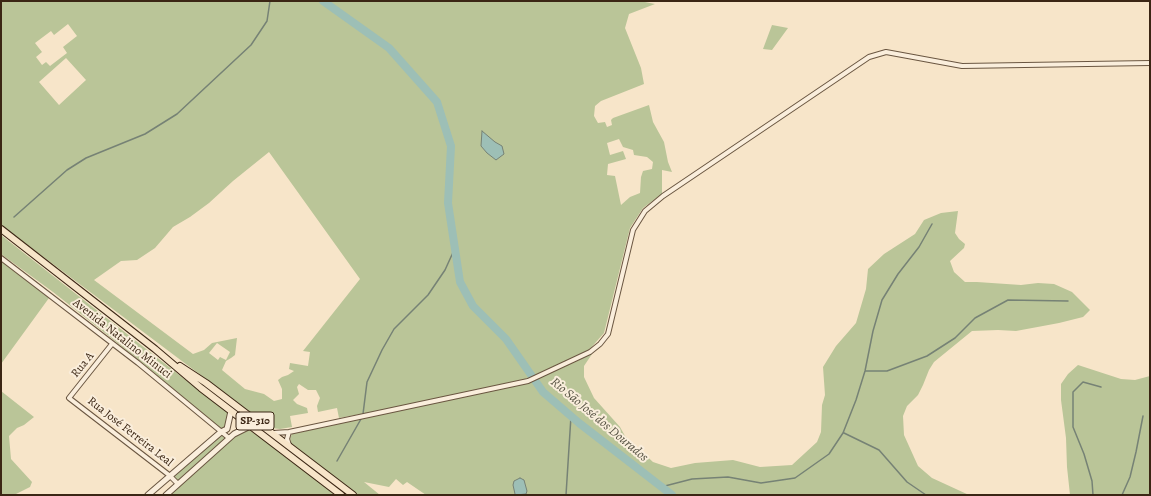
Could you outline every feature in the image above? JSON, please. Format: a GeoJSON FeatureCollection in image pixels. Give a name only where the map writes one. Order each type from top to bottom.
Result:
{"type":"FeatureCollection","features":[{"type":"Feature","properties":{"kind":"main road","name":"SP-310"},"geometry":{"type":"LineString","coordinates":[[1,229],[155,349],[250,426],[341,495]]}},
{"type":"Feature","properties":{"kind":"main road","name":"SP-310"},"geometry":{"type":"LineString","coordinates":[[155,349],[206,383],[353,495]]}},
{"type":"Feature","properties":{"kind":"street"},"geometry":{"type":"LineString","coordinates":[[272,433],[289,432],[528,381],[590,352],[600,344],[608,334],[633,230],[645,211],[663,196],[869,57],[886,52],[962,66],[1150,63]]}},
{"type":"Feature","properties":{"kind":"street","name":"Avenida Natalino Minuci"},"geometry":{"type":"LineString","coordinates":[[1,258],[138,363],[229,438]]}},
{"type":"Feature","properties":{"kind":"street","name":"Rua A"},"geometry":{"type":"LineString","coordinates":[[69,398],[112,344]]}},
{"type":"Feature","properties":{"kind":"street","name":"Rua José Ferreira Leal"},"geometry":{"type":"LineString","coordinates":[[69,398],[169,475],[177,483]]}},
{"type":"Feature","properties":{"kind":"street"},"geometry":{"type":"LineString","coordinates":[[148,495],[169,475],[221,432],[227,429],[231,411]]}},
{"type":"Feature","properties":{"kind":"street"},"geometry":{"type":"LineString","coordinates":[[166,495],[177,483],[229,438],[240,430],[250,426]]}},
{"type":"Feature","properties":{"kind":"street"},"geometry":{"type":"LineString","coordinates":[[289,432],[287,439],[289,445]]}},
{"type":"Feature","properties":{"kind":"green space"},"geometry":{"type":"Polygon","coordinates":[[[1,1],[640,1],[655,4],[629,14],[625,28],[641,68],[644,84],[601,101],[595,106],[594,116],[598,123],[605,122],[607,127],[612,125],[611,120],[613,118],[649,105],[653,122],[664,142],[668,162],[672,172],[662,170],[662,194],[643,208],[630,228],[604,333],[589,350],[532,377],[383,410],[339,418],[337,408],[318,412],[317,406],[320,398],[316,390],[308,390],[299,384],[297,387],[299,394],[293,400],[297,404],[307,408],[308,413],[290,416],[292,427],[280,429],[271,428],[1,225],[1,1]],[[68,24],[54,35],[51,31],[35,43],[42,52],[36,57],[42,65],[46,62],[50,66],[67,53],[63,47],[77,36],[68,24]],[[66,58],[39,82],[59,105],[86,80],[66,58]],[[619,139],[607,143],[610,155],[623,151],[626,159],[608,164],[607,175],[615,176],[621,205],[630,197],[640,193],[643,171],[652,169],[653,162],[647,157],[634,155],[633,150],[623,147],[619,139]],[[269,152],[233,181],[209,203],[173,227],[155,248],[137,260],[121,261],[94,280],[193,354],[204,350],[212,343],[237,338],[235,355],[226,361],[222,370],[245,389],[264,394],[274,401],[282,399],[282,389],[278,380],[294,371],[289,369],[290,363],[308,366],[310,352],[303,351],[360,279],[269,152]],[[217,343],[209,353],[218,360],[220,357],[226,360],[230,352],[217,343]]]}},
{"type":"Feature","properties":{"kind":"green space"},"geometry":{"type":"Polygon","coordinates":[[[772,25],[788,28],[772,50],[763,49],[772,25]]]}},
{"type":"Feature","properties":{"kind":"green space"},"geometry":{"type":"Polygon","coordinates":[[[958,211],[955,233],[965,244],[964,248],[950,261],[954,272],[965,282],[1021,285],[1038,283],[1054,284],[1072,292],[1090,310],[1083,317],[1016,331],[972,331],[934,362],[918,395],[907,406],[903,416],[904,435],[918,466],[932,478],[969,495],[426,495],[407,482],[403,485],[396,479],[389,487],[364,482],[380,495],[358,495],[291,443],[290,438],[292,434],[529,383],[592,354],[584,366],[584,377],[594,398],[620,427],[625,436],[653,462],[671,468],[695,463],[733,460],[760,467],[792,465],[817,442],[821,432],[822,405],[825,395],[823,367],[836,346],[856,323],[866,289],[868,269],[884,254],[915,234],[924,220],[941,213],[958,211]]]}},
{"type":"Feature","properties":{"kind":"green space"},"geometry":{"type":"Polygon","coordinates":[[[1,235],[229,414],[225,429],[221,430],[139,360],[53,292],[1,254],[1,235]]]}},
{"type":"Feature","properties":{"kind":"green space"},"geometry":{"type":"Polygon","coordinates":[[[1,261],[49,298],[1,364],[1,261]]]}},
{"type":"Feature","properties":{"kind":"green space"},"geometry":{"type":"Polygon","coordinates":[[[1078,365],[1121,379],[1135,380],[1150,376],[1150,495],[1070,495],[1066,438],[1061,400],[1061,384],[1068,374],[1078,365]]]}},
{"type":"Feature","properties":{"kind":"green space"},"geometry":{"type":"Polygon","coordinates":[[[207,387],[351,495],[344,495],[207,390],[207,387]]]}},
{"type":"Feature","properties":{"kind":"green space"},"geometry":{"type":"Polygon","coordinates":[[[1,391],[34,417],[24,425],[17,428],[9,436],[11,459],[32,482],[30,487],[14,495],[1,495],[1,391]]]}},
{"type":"Feature","properties":{"kind":"green space"},"geometry":{"type":"Polygon","coordinates":[[[249,430],[269,443],[337,495],[169,495],[231,440],[242,432],[249,430]]]}},
{"type":"Feature","properties":{"kind":"green space"},"geometry":{"type":"Polygon","coordinates":[[[222,434],[226,439],[178,481],[176,481],[172,475],[222,434]]]}},
{"type":"Feature","properties":{"kind":"water"},"geometry":{"type":"Polygon","coordinates":[[[482,131],[502,146],[504,154],[496,160],[481,146],[482,131]]]}},
{"type":"Feature","properties":{"kind":"water"},"geometry":{"type":"Polygon","coordinates":[[[520,478],[524,480],[527,491],[526,494],[516,495],[513,485],[514,481],[520,478]]]}},
{"type":"Feature","properties":{"kind":"waterway"},"geometry":{"type":"LineString","coordinates":[[14,217],[67,170],[86,158],[145,134],[177,114],[251,45],[267,21],[270,1]]}},
{"type":"Feature","properties":{"kind":"waterway","name":"Rio São José dos Dourados"},"geometry":{"type":"LineString","coordinates":[[323,1],[389,48],[437,102],[451,146],[448,203],[460,282],[473,306],[506,339],[543,392],[579,423],[672,495]]}},
{"type":"Feature","properties":{"kind":"waterway"},"geometry":{"type":"LineString","coordinates":[[661,487],[692,479],[728,477],[761,483],[795,478],[829,454],[843,433],[856,400],[865,371],[873,331],[882,300],[898,274],[919,247],[932,224]]}},
{"type":"Feature","properties":{"kind":"waterway"},"geometry":{"type":"LineString","coordinates":[[363,414],[367,382],[382,350],[394,329],[428,295],[445,270],[455,248]]}},
{"type":"Feature","properties":{"kind":"waterway"},"geometry":{"type":"LineString","coordinates":[[865,371],[887,371],[927,356],[955,338],[975,318],[1008,300],[1068,301]]}},
{"type":"Feature","properties":{"kind":"waterway"},"geometry":{"type":"LineString","coordinates":[[1093,495],[1092,481],[1084,454],[1073,427],[1073,392],[1083,382],[1101,387]]}},
{"type":"Feature","properties":{"kind":"waterway"},"geometry":{"type":"LineString","coordinates":[[566,495],[571,416]]}},
{"type":"Feature","properties":{"kind":"waterway"},"geometry":{"type":"LineString","coordinates":[[1122,495],[1130,477],[1143,416]]}},
{"type":"Feature","properties":{"kind":"waterway"},"geometry":{"type":"LineString","coordinates":[[337,461],[361,419]]}},
{"type":"Feature","properties":{"kind":"waterway"},"geometry":{"type":"LineString","coordinates":[[844,433],[879,450],[907,482],[926,495]]}}]}
